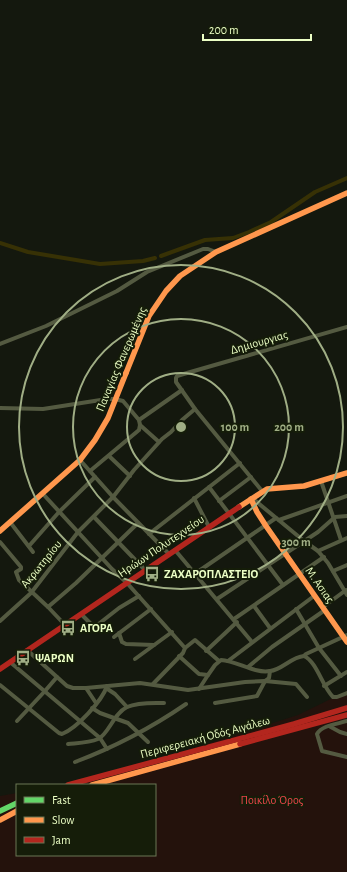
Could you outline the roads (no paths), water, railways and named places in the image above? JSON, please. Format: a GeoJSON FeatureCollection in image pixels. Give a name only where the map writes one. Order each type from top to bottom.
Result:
{"type":"FeatureCollection","features":[{"type":"Feature","properties":{"kind":"main road","name":"Παναγίας Φανερωμένης"},"geometry":{"type":"LineString","coordinates":[[0,531],[80,460],[95,440],[108,418],[141,332],[149,316],[166,291],[180,276],[216,252],[347,193]]}},
{"type":"Feature","properties":{"kind":"main road","name":"Ηρώων Πολυτεχνείου"},"geometry":{"type":"LineString","coordinates":[[0,669],[262,491],[267,489],[304,486],[347,473]]}},
{"type":"Feature","properties":{"kind":"main road","name":"Μ. Ασιας"},"geometry":{"type":"LineString","coordinates":[[251,498],[257,512],[266,526],[314,596],[346,638]]}},
{"type":"Feature","properties":{"kind":"main road","name":"Περιφερειακή Οδός Αιγάλεω"},"geometry":{"type":"LineString","coordinates":[[72,784],[294,724],[347,708]]}},
{"type":"Feature","properties":{"kind":"main road","name":"Περιφερειακή Οδός Αιγάλεω"},"geometry":{"type":"LineString","coordinates":[[96,784],[347,715]]}},
{"type":"Feature","properties":{"kind":"main road"},"geometry":{"type":"LineString","coordinates":[[0,811],[16,803]]}},
{"type":"Feature","properties":{"kind":"main road"},"geometry":{"type":"LineString","coordinates":[[0,820],[16,812]]}},
{"type":"Feature","properties":{"kind":"street"},"geometry":{"type":"LineString","coordinates":[[0,344],[46,326],[117,291],[147,272],[160,266],[203,249],[216,252]]}},
{"type":"Feature","properties":{"kind":"street","name":"Δημιουργιας"},"geometry":{"type":"LineString","coordinates":[[182,390],[176,380],[177,376],[347,327]]}},
{"type":"Feature","properties":{"kind":"street"},"geometry":{"type":"LineString","coordinates":[[90,471],[139,430],[140,423],[182,390],[195,409],[262,491]]}},
{"type":"Feature","properties":{"kind":"street"},"geometry":{"type":"LineString","coordinates":[[0,408],[43,409],[115,399],[123,401],[140,423],[159,442]]}},
{"type":"Feature","properties":{"kind":"street","name":"Ακρωτηρίου"},"geometry":{"type":"LineString","coordinates":[[0,620],[31,593],[78,532],[113,497],[159,442],[174,430],[182,420],[195,409]]}},
{"type":"Feature","properties":{"kind":"street"},"geometry":{"type":"LineString","coordinates":[[109,456],[130,476]]}},
{"type":"Feature","properties":{"kind":"street"},"geometry":{"type":"LineString","coordinates":[[80,460],[168,554]]}},
{"type":"Feature","properties":{"kind":"street"},"geometry":{"type":"LineString","coordinates":[[148,534],[240,463]]}},
{"type":"Feature","properties":{"kind":"street"},"geometry":{"type":"LineString","coordinates":[[29,546],[95,477]]}},
{"type":"Feature","properties":{"kind":"street"},"geometry":{"type":"LineString","coordinates":[[219,501],[251,477]]}},
{"type":"Feature","properties":{"kind":"street"},"geometry":{"type":"LineString","coordinates":[[321,481],[342,540]]}},
{"type":"Feature","properties":{"kind":"street"},"geometry":{"type":"LineString","coordinates":[[209,488],[283,585]]}},
{"type":"Feature","properties":{"kind":"street"},"geometry":{"type":"LineString","coordinates":[[43,494],[101,558],[151,609],[185,648]]}},
{"type":"Feature","properties":{"kind":"street"},"geometry":{"type":"LineString","coordinates":[[196,573],[278,519],[347,496]]}},
{"type":"Feature","properties":{"kind":"street"},"geometry":{"type":"LineString","coordinates":[[194,498],[209,527]]}},
{"type":"Feature","properties":{"kind":"street"},"geometry":{"type":"LineString","coordinates":[[248,667],[346,592],[324,557],[318,551],[251,498]]}},
{"type":"Feature","properties":{"kind":"street"},"geometry":{"type":"LineString","coordinates":[[94,516],[145,570]]}},
{"type":"Feature","properties":{"kind":"street"},"geometry":{"type":"LineString","coordinates":[[218,599],[268,566],[338,516],[347,516]]}},
{"type":"Feature","properties":{"kind":"street"},"geometry":{"type":"LineString","coordinates":[[10,522],[33,552]]}},
{"type":"Feature","properties":{"kind":"street"},"geometry":{"type":"LineString","coordinates":[[48,606],[76,583],[138,523]]}},
{"type":"Feature","properties":{"kind":"street"},"geometry":{"type":"LineString","coordinates":[[318,551],[347,538]]}},
{"type":"Feature","properties":{"kind":"street"},"geometry":{"type":"LineString","coordinates":[[0,542],[21,567],[21,569],[16,572],[19,580],[31,593],[48,606],[65,625]]}},
{"type":"Feature","properties":{"kind":"street"},"geometry":{"type":"LineString","coordinates":[[176,550],[252,642]]}},
{"type":"Feature","properties":{"kind":"street"},"geometry":{"type":"LineString","coordinates":[[206,651],[236,621],[254,606],[324,557]]}},
{"type":"Feature","properties":{"kind":"street"},"geometry":{"type":"LineString","coordinates":[[333,571],[347,565]]}},
{"type":"Feature","properties":{"kind":"street"},"geometry":{"type":"LineString","coordinates":[[81,614],[93,626],[95,626],[119,608],[139,596]]}},
{"type":"Feature","properties":{"kind":"street"},"geometry":{"type":"LineString","coordinates":[[228,661],[314,596]]}},
{"type":"Feature","properties":{"kind":"street"},"geometry":{"type":"LineString","coordinates":[[254,606],[270,628]]}},
{"type":"Feature","properties":{"kind":"street"},"geometry":{"type":"LineString","coordinates":[[114,637],[151,609]]}},
{"type":"Feature","properties":{"kind":"street"},"geometry":{"type":"LineString","coordinates":[[296,610],[319,648],[341,676]]}},
{"type":"Feature","properties":{"kind":"street"},"geometry":{"type":"LineString","coordinates":[[135,660],[172,632]]}},
{"type":"Feature","properties":{"kind":"street"},"geometry":{"type":"LineString","coordinates":[[119,633],[122,642],[126,644],[155,645]]}},
{"type":"Feature","properties":{"kind":"street"},"geometry":{"type":"LineString","coordinates":[[153,684],[185,648],[195,640],[219,661],[228,661],[261,671],[270,671],[319,648],[346,638]]}},
{"type":"Feature","properties":{"kind":"street"},"geometry":{"type":"LineString","coordinates":[[27,650],[67,686],[73,688],[107,687],[140,683],[183,690],[265,681],[296,684],[307,697]]}},
{"type":"Feature","properties":{"kind":"street"},"geometry":{"type":"LineString","coordinates":[[179,656],[199,674],[208,675]]}},
{"type":"Feature","properties":{"kind":"street"},"geometry":{"type":"LineString","coordinates":[[304,656],[311,662],[324,686],[332,697],[335,698],[347,693]]}},
{"type":"Feature","properties":{"kind":"street"},"geometry":{"type":"LineString","coordinates":[[199,689],[219,661]]}},
{"type":"Feature","properties":{"kind":"street"},"geometry":{"type":"LineString","coordinates":[[10,662],[100,738],[107,749]]}},
{"type":"Feature","properties":{"kind":"street"},"geometry":{"type":"LineString","coordinates":[[215,703],[255,697],[259,694],[265,681],[269,678],[270,671]]}},
{"type":"Feature","properties":{"kind":"street"},"geometry":{"type":"LineString","coordinates":[[324,686],[347,672]]}},
{"type":"Feature","properties":{"kind":"street"},"geometry":{"type":"LineString","coordinates":[[17,721],[57,676]]}},
{"type":"Feature","properties":{"kind":"street"},"geometry":{"type":"LineString","coordinates":[[0,685],[58,733],[65,732],[80,721],[96,703],[107,687]]}},
{"type":"Feature","properties":{"kind":"street"},"geometry":{"type":"LineString","coordinates":[[107,687],[127,707]]}},
{"type":"Feature","properties":{"kind":"street"},"geometry":{"type":"LineString","coordinates":[[86,688],[96,703]]}},
{"type":"Feature","properties":{"kind":"street"},"geometry":{"type":"LineString","coordinates":[[68,744],[92,741],[100,738],[114,718],[127,707],[141,704],[164,703]]}},
{"type":"Feature","properties":{"kind":"street"},"geometry":{"type":"LineString","coordinates":[[75,762],[140,733],[186,704]]}},
{"type":"Feature","properties":{"kind":"street"},"geometry":{"type":"LineString","coordinates":[[92,708],[128,723],[148,742]]}},
{"type":"Feature","properties":{"kind":"street"},"geometry":{"type":"LineString","coordinates":[[347,721],[329,726],[317,734],[321,749],[325,752],[347,757]]}},
{"type":"Feature","properties":{"kind":"street"},"geometry":{"type":"LineString","coordinates":[[329,726],[347,734]]}},
{"type":"Feature","properties":{"kind":"waterway"},"geometry":{"type":"LineString","coordinates":[[161,256],[205,240],[233,238],[249,232],[271,222],[315,192],[347,178]]}},
{"type":"Feature","properties":{"kind":"waterway"},"geometry":{"type":"LineString","coordinates":[[0,243],[28,252],[100,264],[143,261],[155,258]]}},
{"type":"Feature","properties":{"kind":"place","name":"ΖΑΧΑΡΟΠΛΑΣΤΕΙΟ"},"geometry":{"type":"Point","coordinates":[152,574]}},
{"type":"Feature","properties":{"kind":"place","name":"ΑΓΟΡΑ"},"geometry":{"type":"Point","coordinates":[68,628]}},
{"type":"Feature","properties":{"kind":"place","name":"ΨΑΡΩΝ"},"geometry":{"type":"Point","coordinates":[23,658]}},
{"type":"Feature","properties":{"kind":"park label","name":"Ποικίλο Όρος"},"geometry":{"type":"Point","coordinates":[272,800]}}]}
